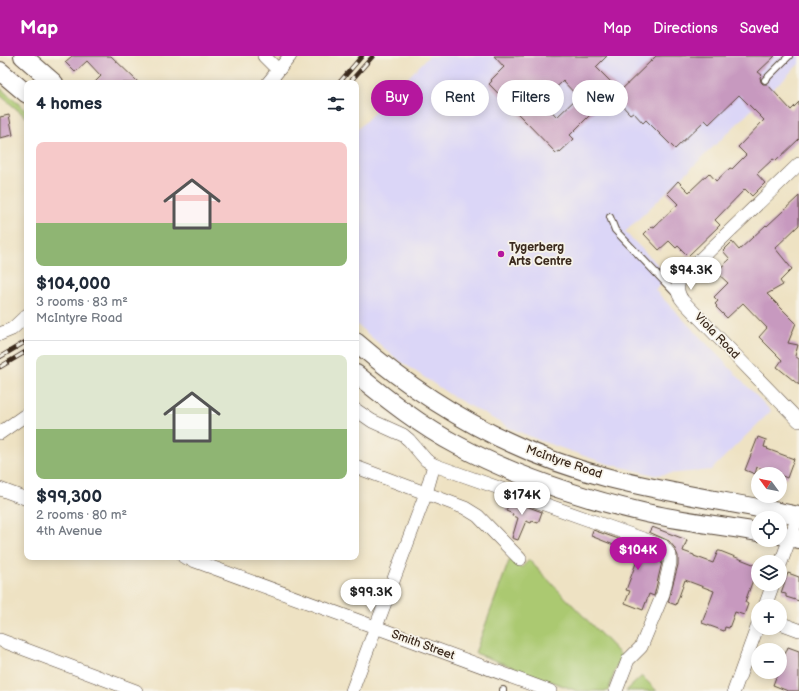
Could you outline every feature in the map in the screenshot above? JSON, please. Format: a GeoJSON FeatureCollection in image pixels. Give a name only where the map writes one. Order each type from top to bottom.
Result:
{"type":"FeatureCollection","features":[{"type":"Feature","properties":{"kind":"main road"},"geometry":{"type":"LineString","coordinates":[[23,56],[51,80]]}},
{"type":"Feature","properties":{"kind":"main road"},"geometry":{"type":"LineString","coordinates":[[0,71],[24,91]]}},
{"type":"Feature","properties":{"kind":"main road","name":"McIntyre Road"},"geometry":{"type":"LineString","coordinates":[[359,344],[411,385],[443,406],[486,431],[515,445],[565,464],[609,478],[799,515]]}},
{"type":"Feature","properties":{"kind":"main road"},"geometry":{"type":"LineString","coordinates":[[359,376],[396,406],[433,431],[457,445],[520,475],[592,499],[643,512],[751,531]]}},
{"type":"Feature","properties":{"kind":"street"},"geometry":{"type":"LineString","coordinates":[[264,56],[278,70]]}},
{"type":"Feature","properties":{"kind":"street"},"geometry":{"type":"LineString","coordinates":[[270,80],[290,56]]}},
{"type":"Feature","properties":{"kind":"street","name":"Viola Road"},"geometry":{"type":"LineString","coordinates":[[799,164],[680,279],[677,287],[679,297],[799,421]]}},
{"type":"Feature","properties":{"kind":"street"},"geometry":{"type":"LineString","coordinates":[[0,334],[12,329],[24,318]]}},
{"type":"Feature","properties":{"kind":"street"},"geometry":{"type":"LineString","coordinates":[[359,412],[372,421],[403,435],[426,460],[434,465],[663,546],[667,551],[670,563],[663,594],[641,647],[628,660],[616,691]]}},
{"type":"Feature","properties":{"kind":"street"},"geometry":{"type":"LineString","coordinates":[[0,432],[24,416]]}},
{"type":"Feature","properties":{"kind":"street"},"geometry":{"type":"LineString","coordinates":[[352,691],[426,493],[434,465]]}},
{"type":"Feature","properties":{"kind":"street"},"geometry":{"type":"LineString","coordinates":[[359,468],[465,508],[472,512],[520,559]]}},
{"type":"Feature","properties":{"kind":"street"},"geometry":{"type":"LineString","coordinates":[[0,489],[24,498]]}},
{"type":"Feature","properties":{"kind":"street"},"geometry":{"type":"LineString","coordinates":[[784,555],[799,515]]}},
{"type":"Feature","properties":{"kind":"street","name":"Smith Street"},"geometry":{"type":"LineString","coordinates":[[192,560],[550,691]]}},
{"type":"Feature","properties":{"kind":"street"},"geometry":{"type":"LineString","coordinates":[[787,626],[799,630]]}},
{"type":"Feature","properties":{"kind":"street"},"geometry":{"type":"LineString","coordinates":[[734,691],[754,635]]}},
{"type":"Feature","properties":{"kind":"street"},"geometry":{"type":"LineString","coordinates":[[0,641],[136,691]]}},
{"type":"Feature","properties":{"kind":"lane"},"geometry":{"type":"LineString","coordinates":[[765,80],[789,56]]}},
{"type":"Feature","properties":{"kind":"lane"},"geometry":{"type":"LineString","coordinates":[[610,217],[616,230],[683,301]]}},
{"type":"Feature","properties":{"kind":"shaded area","name":"Tygerberg Arts Centre"},"geometry":{"type":"Polygon","coordinates":[[[429,56],[799,56],[799,64],[625,232],[669,276],[655,290],[771,411],[711,470],[655,475],[605,463],[541,441],[510,428],[452,396],[397,359],[359,327],[359,128],[371,116],[423,116],[423,80],[406,80],[429,56]]]}},
{"type":"Feature","properties":{"kind":"green space"},"geometry":{"type":"Polygon","coordinates":[[[0,88],[24,108],[24,115],[0,95],[0,88]]]}},
{"type":"Feature","properties":{"kind":"green space"},"geometry":{"type":"Polygon","coordinates":[[[512,559],[521,568],[529,560],[623,657],[617,665],[608,691],[577,691],[475,653],[509,561],[512,559]]]}},
{"type":"Feature","properties":{"kind":"green space"},"geometry":{"type":"Polygon","coordinates":[[[642,676],[657,691],[626,691],[642,676]]]}},
{"type":"Feature","properties":{"kind":"building"},"geometry":{"type":"Polygon","coordinates":[[[72,56],[111,56],[136,80],[97,80],[101,76],[87,61],[75,72],[65,62],[72,56]]]}},
{"type":"Feature","properties":{"kind":"building"},"geometry":{"type":"Polygon","coordinates":[[[494,56],[607,56],[596,67],[609,80],[572,80],[572,91],[564,82],[564,80],[497,80],[497,92],[489,84],[492,81],[491,80],[504,67],[494,56]]]}},
{"type":"Feature","properties":{"kind":"building"},"geometry":{"type":"Polygon","coordinates":[[[656,56],[775,56],[758,72],[762,75],[760,77],[761,82],[763,84],[767,84],[791,110],[799,102],[799,139],[776,161],[773,159],[757,174],[765,183],[752,196],[745,189],[715,220],[720,225],[688,256],[678,246],[676,248],[669,241],[659,250],[644,234],[652,226],[654,227],[678,204],[667,193],[678,181],[689,192],[709,173],[716,181],[730,168],[732,169],[746,155],[738,147],[764,120],[739,95],[709,124],[705,120],[675,149],[646,120],[643,123],[633,112],[630,114],[628,112],[628,83],[656,56]]]}},
{"type":"Feature","properties":{"kind":"building"},"geometry":{"type":"Polygon","coordinates":[[[572,103],[572,116],[589,116],[570,135],[574,139],[560,152],[556,153],[520,116],[564,116],[564,110],[572,103]]]}},
{"type":"Feature","properties":{"kind":"building"},"geometry":{"type":"Polygon","coordinates":[[[9,115],[13,135],[0,138],[0,117],[9,115]]]}},
{"type":"Feature","properties":{"kind":"building"},"geometry":{"type":"Polygon","coordinates":[[[799,196],[799,225],[775,248],[792,269],[780,281],[783,285],[767,294],[796,323],[788,343],[798,345],[795,356],[799,359],[799,385],[777,367],[782,360],[759,337],[767,328],[743,303],[727,318],[716,307],[717,306],[715,304],[718,301],[714,297],[728,283],[716,272],[730,259],[723,251],[732,242],[739,250],[799,196]]]}},
{"type":"Feature","properties":{"kind":"building"},"geometry":{"type":"Polygon","coordinates":[[[758,437],[766,440],[764,447],[768,448],[767,449],[794,459],[787,478],[787,467],[751,467],[751,472],[745,470],[758,437]]]}},
{"type":"Feature","properties":{"kind":"building"},"geometry":{"type":"Polygon","coordinates":[[[510,500],[542,512],[538,523],[526,521],[518,540],[512,538],[518,518],[512,516],[513,514],[506,511],[510,500]]]}},
{"type":"Feature","properties":{"kind":"building"},"geometry":{"type":"Polygon","coordinates":[[[652,527],[687,540],[683,551],[713,563],[718,551],[720,551],[751,563],[751,585],[745,602],[748,604],[744,615],[735,612],[729,628],[725,627],[724,631],[702,623],[714,591],[685,580],[676,605],[668,602],[678,565],[678,556],[674,547],[669,541],[649,532],[652,527]]]}},
{"type":"Feature","properties":{"kind":"building"},"geometry":{"type":"Polygon","coordinates":[[[593,530],[658,553],[660,556],[662,562],[654,596],[649,594],[643,610],[625,603],[630,591],[626,590],[639,555],[591,536],[593,530]]]}},
{"type":"Feature","properties":{"kind":"building"},"geometry":{"type":"Polygon","coordinates":[[[788,573],[799,577],[799,601],[786,597],[786,594],[781,593],[782,591],[787,591],[788,573]]]}},
{"type":"Feature","properties":{"kind":"building"},"geometry":{"type":"Polygon","coordinates":[[[788,647],[799,651],[799,691],[788,691],[773,685],[775,679],[787,679],[788,647]]]}},
{"type":"Feature","properties":{"kind":"railway"},"geometry":{"type":"LineString","coordinates":[[342,80],[362,56]]}},
{"type":"Feature","properties":{"kind":"railway"},"geometry":{"type":"LineString","coordinates":[[352,80],[373,56]]}},
{"type":"Feature","properties":{"kind":"railway"},"geometry":{"type":"LineString","coordinates":[[0,357],[24,343]]}},
{"type":"Feature","properties":{"kind":"railway"},"geometry":{"type":"LineString","coordinates":[[0,367],[24,353]]}},
{"type":"Feature","properties":{"kind":"place","name":"Tygerberg Arts Centre"},"geometry":{"type":"Point","coordinates":[501,254]}}]}
